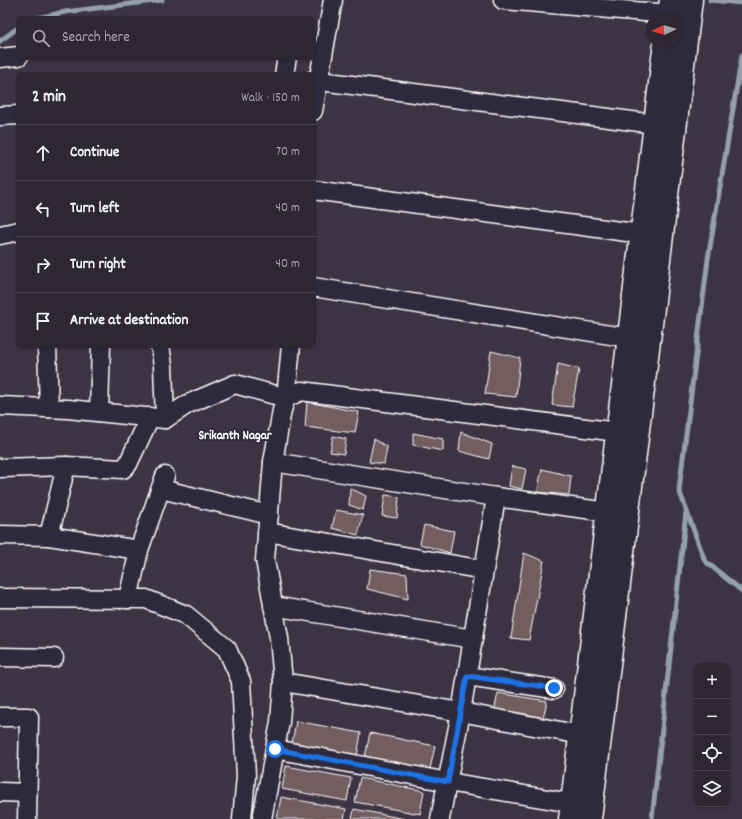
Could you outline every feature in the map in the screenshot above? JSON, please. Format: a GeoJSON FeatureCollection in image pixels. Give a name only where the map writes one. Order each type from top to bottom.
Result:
{"type":"FeatureCollection","features":[{"type":"Feature","properties":{"kind":"street"},"geometry":{"type":"LineString","coordinates":[[332,0],[316,80],[665,125]]}},
{"type":"Feature","properties":{"kind":"street"},"geometry":{"type":"LineString","coordinates":[[275,749],[448,782],[570,811],[590,737],[665,125],[677,9],[503,0]]}},
{"type":"Feature","properties":{"kind":"street"},"geometry":{"type":"LineString","coordinates":[[590,819],[590,737],[608,512],[642,234],[665,125],[665,48]]}},
{"type":"Feature","properties":{"kind":"street"},"geometry":{"type":"LineString","coordinates":[[0,58],[16,56]]}},
{"type":"Feature","properties":{"kind":"street"},"geometry":{"type":"LineString","coordinates":[[0,116],[16,115]]}},
{"type":"Feature","properties":{"kind":"street"},"geometry":{"type":"LineString","coordinates":[[316,190],[642,234]]}},
{"type":"Feature","properties":{"kind":"street"},"geometry":{"type":"LineString","coordinates":[[0,235],[16,232]]}},
{"type":"Feature","properties":{"kind":"street"},"geometry":{"type":"LineString","coordinates":[[316,288],[629,338]]}},
{"type":"Feature","properties":{"kind":"street"},"geometry":{"type":"LineString","coordinates":[[47,348],[49,408]]}},
{"type":"Feature","properties":{"kind":"street"},"geometry":{"type":"LineString","coordinates":[[99,412],[101,348]]}},
{"type":"Feature","properties":{"kind":"street"},"geometry":{"type":"LineString","coordinates":[[0,468],[66,466],[123,469],[128,464],[157,418],[164,366],[161,348]]}},
{"type":"Feature","properties":{"kind":"street"},"geometry":{"type":"LineString","coordinates":[[262,819],[280,722],[283,682],[279,638],[265,560],[273,462],[282,410],[286,398],[291,348]]}},
{"type":"Feature","properties":{"kind":"street"},"geometry":{"type":"LineString","coordinates":[[0,406],[49,408],[157,418],[235,384],[286,398],[301,391],[617,432]]}},
{"type":"Feature","properties":{"kind":"street"},"geometry":{"type":"LineString","coordinates":[[273,462],[496,497],[608,512]]}},
{"type":"Feature","properties":{"kind":"street"},"geometry":{"type":"LineString","coordinates":[[49,536],[66,466]]}},
{"type":"Feature","properties":{"kind":"street"},"geometry":{"type":"LineString","coordinates":[[128,599],[139,550],[163,482],[268,523],[484,570]]}},
{"type":"Feature","properties":{"kind":"street"},"geometry":{"type":"LineString","coordinates":[[440,819],[461,712],[496,497]]}},
{"type":"Feature","properties":{"kind":"street"},"geometry":{"type":"LineString","coordinates":[[0,535],[49,536],[139,550]]}},
{"type":"Feature","properties":{"kind":"street"},"geometry":{"type":"LineString","coordinates":[[0,598],[146,599],[186,615],[227,649],[241,681],[246,776],[242,819]]}},
{"type":"Feature","properties":{"kind":"street"},"geometry":{"type":"LineString","coordinates":[[273,606],[473,639]]}},
{"type":"Feature","properties":{"kind":"street"},"geometry":{"type":"LineString","coordinates":[[0,657],[54,658]]}},
{"type":"Feature","properties":{"kind":"street"},"geometry":{"type":"LineString","coordinates":[[467,676],[554,688]]}},
{"type":"Feature","properties":{"kind":"street"},"geometry":{"type":"LineString","coordinates":[[283,682],[461,712],[590,737]]}},
{"type":"Feature","properties":{"kind":"street"},"geometry":{"type":"LineString","coordinates":[[0,717],[30,717],[27,819]]}},
{"type":"Feature","properties":{"kind":"street"},"geometry":{"type":"LineString","coordinates":[[0,792],[27,793]]}},
{"type":"Feature","properties":{"kind":"building"},"geometry":{"type":"Polygon","coordinates":[[[491,351],[520,358],[516,397],[485,394],[491,351]]]}},
{"type":"Feature","properties":{"kind":"building"},"geometry":{"type":"Polygon","coordinates":[[[558,364],[579,369],[572,407],[552,405],[558,364]]]}},
{"type":"Feature","properties":{"kind":"building"},"geometry":{"type":"Polygon","coordinates":[[[307,402],[359,412],[355,433],[305,427],[307,402]]]}},
{"type":"Feature","properties":{"kind":"building"},"geometry":{"type":"Polygon","coordinates":[[[461,432],[492,444],[489,459],[459,451],[461,432]]]}},
{"type":"Feature","properties":{"kind":"building"},"geometry":{"type":"Polygon","coordinates":[[[413,433],[443,439],[443,451],[413,445],[413,433]]]}},
{"type":"Feature","properties":{"kind":"building"},"geometry":{"type":"Polygon","coordinates":[[[333,436],[346,439],[344,454],[330,452],[333,436]]]}},
{"type":"Feature","properties":{"kind":"building"},"geometry":{"type":"Polygon","coordinates":[[[374,439],[387,447],[384,464],[369,462],[374,439]]]}},
{"type":"Feature","properties":{"kind":"building"},"geometry":{"type":"Polygon","coordinates":[[[512,466],[526,469],[522,489],[509,486],[512,466]]]}},
{"type":"Feature","properties":{"kind":"building"},"geometry":{"type":"Polygon","coordinates":[[[542,469],[571,476],[569,495],[537,492],[542,469]]]}},
{"type":"Feature","properties":{"kind":"building"},"geometry":{"type":"Polygon","coordinates":[[[350,488],[366,496],[363,510],[349,505],[350,488]]]}},
{"type":"Feature","properties":{"kind":"building"},"geometry":{"type":"Polygon","coordinates":[[[385,495],[399,497],[397,518],[382,516],[385,495]]]}},
{"type":"Feature","properties":{"kind":"building"},"geometry":{"type":"Polygon","coordinates":[[[336,510],[363,515],[358,535],[332,528],[336,510]]]}},
{"type":"Feature","properties":{"kind":"building"},"geometry":{"type":"Polygon","coordinates":[[[424,525],[454,531],[450,553],[420,544],[424,525]]]}},
{"type":"Feature","properties":{"kind":"building"},"geometry":{"type":"Polygon","coordinates":[[[524,553],[544,561],[529,640],[511,638],[524,553]]]}},
{"type":"Feature","properties":{"kind":"building"},"geometry":{"type":"Polygon","coordinates":[[[370,569],[407,574],[408,599],[367,589],[370,569]]]}},
{"type":"Feature","properties":{"kind":"building"},"geometry":{"type":"Polygon","coordinates":[[[498,693],[547,701],[543,719],[494,712],[498,693]]]}},
{"type":"Feature","properties":{"kind":"building"},"geometry":{"type":"Polygon","coordinates":[[[296,721],[361,733],[357,756],[292,744],[296,721]]]}},
{"type":"Feature","properties":{"kind":"building"},"geometry":{"type":"Polygon","coordinates":[[[370,733],[435,746],[430,769],[365,757],[370,733]]]}},
{"type":"Feature","properties":{"kind":"building"},"geometry":{"type":"Polygon","coordinates":[[[286,766],[351,778],[347,801],[282,789],[286,766]]]}},
{"type":"Feature","properties":{"kind":"building"},"geometry":{"type":"Polygon","coordinates":[[[360,778],[424,791],[420,814],[355,802],[360,778]]]}},
{"type":"Feature","properties":{"kind":"building"},"geometry":{"type":"Polygon","coordinates":[[[281,797],[346,809],[344,819],[277,819],[281,797]]]}},
{"type":"Feature","properties":{"kind":"building"},"geometry":{"type":"Polygon","coordinates":[[[354,809],[405,819],[352,819],[354,809]]]}},
{"type":"Feature","properties":{"kind":"waterway"},"geometry":{"type":"LineString","coordinates":[[47,16],[65,12],[162,0]]}},
{"type":"Feature","properties":{"kind":"waterway"},"geometry":{"type":"LineString","coordinates":[[710,0],[742,3]]}},
{"type":"Feature","properties":{"kind":"waterway"},"geometry":{"type":"LineString","coordinates":[[0,41],[16,29]]}},
{"type":"Feature","properties":{"kind":"waterway"},"geometry":{"type":"LineString","coordinates":[[742,55],[708,259],[679,490],[705,561],[742,591]]}},
{"type":"Feature","properties":{"kind":"waterway"},"geometry":{"type":"LineString","coordinates":[[652,819],[686,512]]}},
{"type":"Feature","properties":{"kind":"district","name":"Srikanth Nagar"},"geometry":{"type":"Point","coordinates":[235,434]}},
{"type":"Feature","properties":{"kind":"route"},"geometry":{"type":"LineString","coordinates":[[275,749],[448,782],[467,676],[554,688]]}}]}
